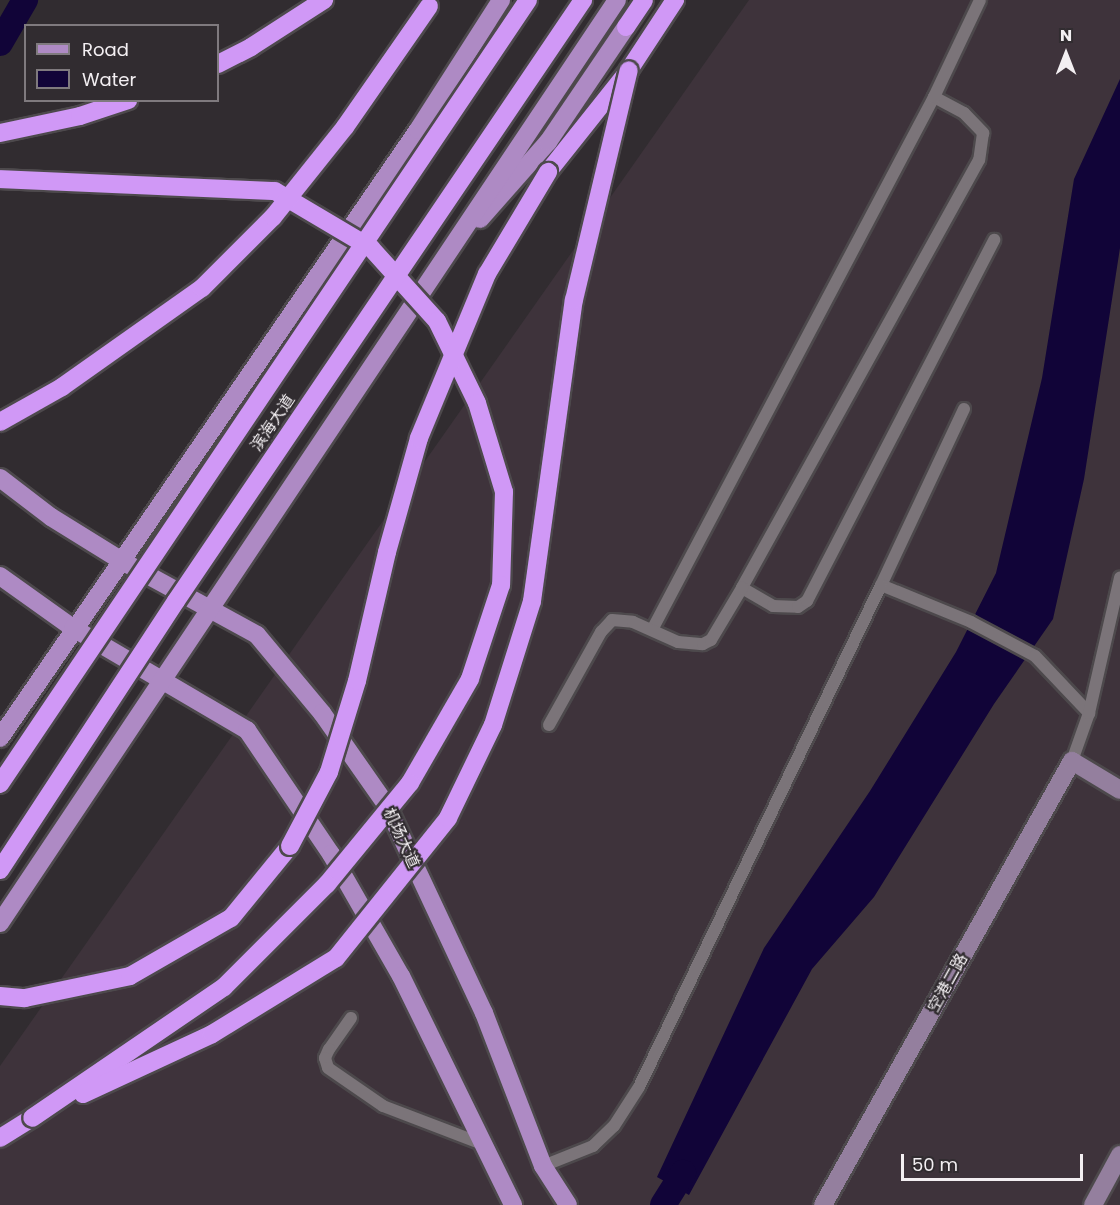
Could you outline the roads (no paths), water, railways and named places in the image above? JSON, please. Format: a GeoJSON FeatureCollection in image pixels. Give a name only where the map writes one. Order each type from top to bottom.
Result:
{"type":"FeatureCollection","features":[{"type":"Feature","properties":{"kind":"highway"},"geometry":{"type":"LineString","coordinates":[[219,64],[251,48],[324,0]]}},
{"type":"Feature","properties":{"kind":"highway"},"geometry":{"type":"LineString","coordinates":[[0,422],[62,387],[202,288],[273,217],[345,127],[433,0]]}},
{"type":"Feature","properties":{"kind":"highway","name":"滨海大道"},"geometry":{"type":"LineString","coordinates":[[0,784],[528,0]]}},
{"type":"Feature","properties":{"kind":"highway","name":"滨海大道"},"geometry":{"type":"LineString","coordinates":[[0,870],[176,601],[583,0]]}},
{"type":"Feature","properties":{"kind":"highway"},"geometry":{"type":"LineString","coordinates":[[626,27],[644,0]]}},
{"type":"Feature","properties":{"kind":"highway"},"geometry":{"type":"LineString","coordinates":[[0,996],[25,998],[130,976],[231,918],[290,846],[329,772],[357,681],[419,438],[487,274],[548,172],[629,70],[675,0]]}},
{"type":"Feature","properties":{"kind":"highway"},"geometry":{"type":"LineString","coordinates":[[33,1118],[212,1034],[336,958],[448,818],[493,725],[532,601],[574,300],[629,70]]}},
{"type":"Feature","properties":{"kind":"highway"},"geometry":{"type":"LineString","coordinates":[[0,133],[80,116],[122,102]]}},
{"type":"Feature","properties":{"kind":"highway"},"geometry":{"type":"LineString","coordinates":[[0,178],[275,191],[371,248],[437,321],[477,403],[504,492],[501,585],[470,679],[410,783],[327,884],[224,987],[33,1118],[0,1138]]}},
{"type":"Feature","properties":{"kind":"main road"},"geometry":{"type":"LineString","coordinates":[[0,738],[73,628],[122,561],[418,130],[501,0]]}},
{"type":"Feature","properties":{"kind":"main road"},"geometry":{"type":"LineString","coordinates":[[0,923],[616,0]]}},
{"type":"Feature","properties":{"kind":"main road"},"geometry":{"type":"LineString","coordinates":[[441,262],[548,142],[626,27]]}},
{"type":"Feature","properties":{"kind":"main road","name":"机场大道"},"geometry":{"type":"LineString","coordinates":[[0,478],[51,517],[122,561],[256,635],[322,713],[387,806],[484,1013],[543,1166],[568,1205]]}},
{"type":"Feature","properties":{"kind":"main road"},"geometry":{"type":"LineString","coordinates":[[0,576],[73,628],[247,730],[331,854],[401,976],[480,1143],[513,1205]]}},
{"type":"Feature","properties":{"kind":"main road"},"geometry":{"type":"LineString","coordinates":[[1072,761],[1120,790]]}},
{"type":"Feature","properties":{"kind":"main road","name":"空港二路"},"geometry":{"type":"LineString","coordinates":[[823,1205],[1072,761]]}},
{"type":"Feature","properties":{"kind":"main road"},"geometry":{"type":"LineString","coordinates":[[1093,1205],[1120,1155]]}},
{"type":"Feature","properties":{"kind":"lane"},"geometry":{"type":"LineString","coordinates":[[652,630],[934,97],[980,0]]}},
{"type":"Feature","properties":{"kind":"lane"},"geometry":{"type":"LineString","coordinates":[[549,725],[606,625],[621,619],[678,642],[703,644],[711,640],[980,160],[983,133],[964,112],[934,97]]}},
{"type":"Feature","properties":{"kind":"lane"},"geometry":{"type":"LineString","coordinates":[[742,588],[773,606],[786,609],[807,601],[994,240]]}},
{"type":"Feature","properties":{"kind":"lane"},"geometry":{"type":"LineString","coordinates":[[543,1166],[593,1146],[614,1126],[639,1087],[964,409]]}},
{"type":"Feature","properties":{"kind":"lane"},"geometry":{"type":"LineString","coordinates":[[1072,761],[1089,714],[1120,578]]}},
{"type":"Feature","properties":{"kind":"lane"},"geometry":{"type":"LineString","coordinates":[[881,585],[971,622],[1035,656],[1089,714]]}},
{"type":"Feature","properties":{"kind":"lane"},"geometry":{"type":"LineString","coordinates":[[351,1018],[329,1049],[325,1058],[328,1068],[383,1106],[480,1143]]}},
{"type":"Feature","properties":{"kind":"water"},"geometry":{"type":"Polygon","coordinates":[[[1120,79],[1120,248],[1084,479],[1053,619],[994,704],[874,897],[812,969],[689,1195],[657,1177],[764,948],[870,791],[956,652],[996,573],[1042,378],[1074,179],[1120,79]]]}},
{"type":"Feature","properties":{"kind":"waterway"},"geometry":{"type":"LineString","coordinates":[[0,43],[25,0]]}},
{"type":"Feature","properties":{"kind":"waterway"},"geometry":{"type":"LineString","coordinates":[[663,1205],[683,1173]]}}]}
